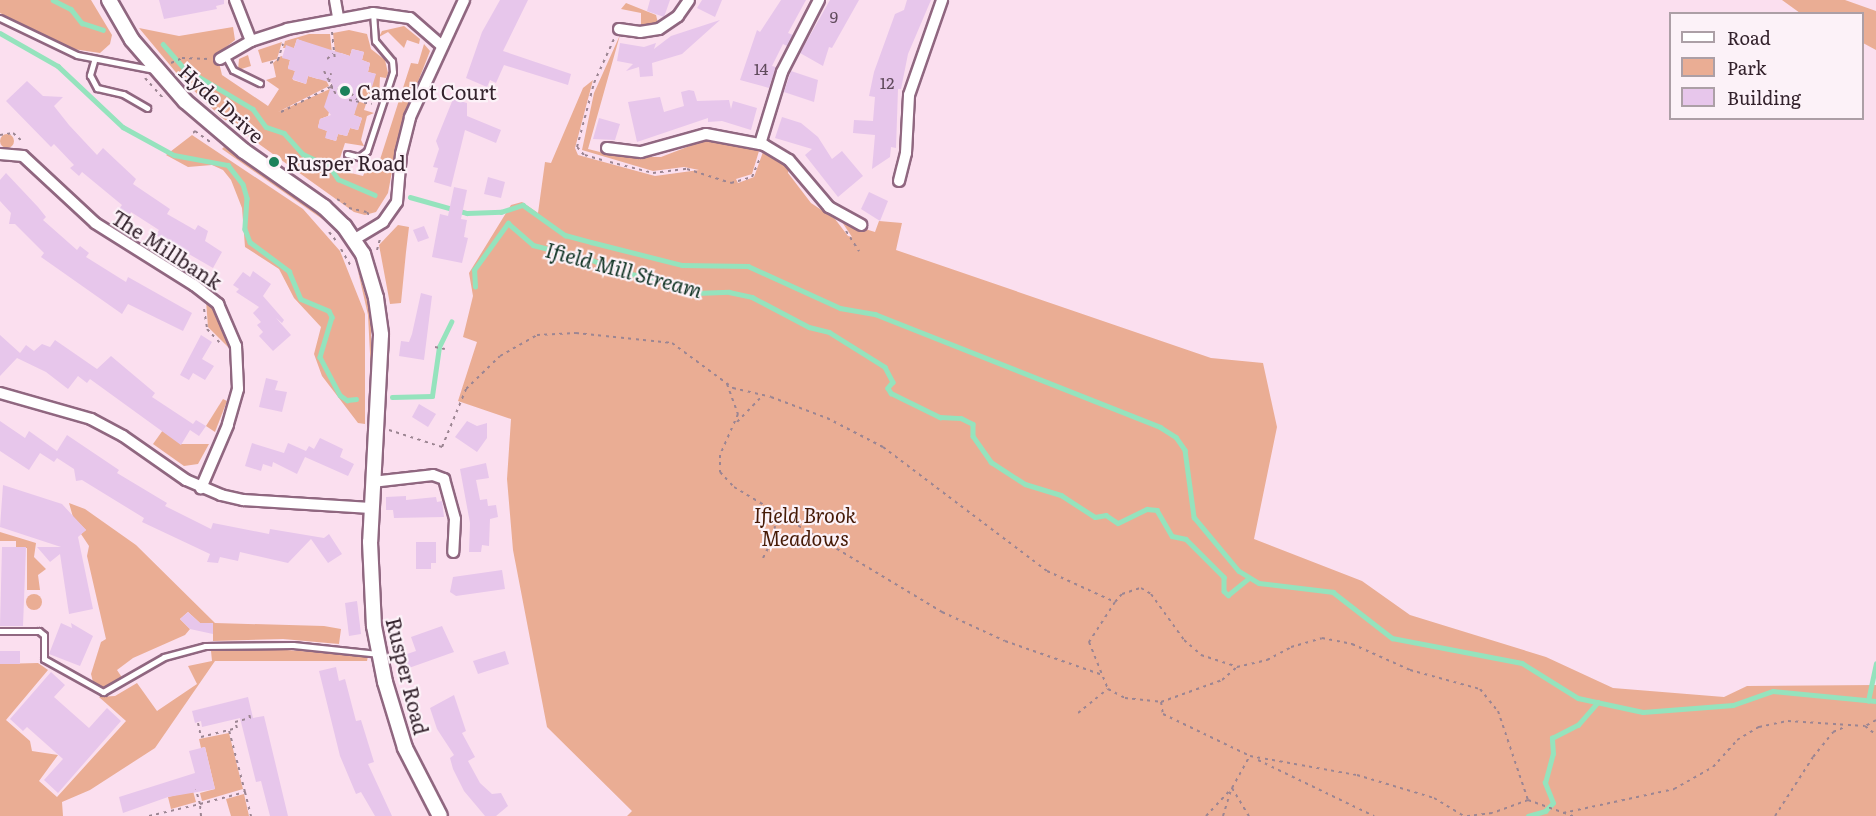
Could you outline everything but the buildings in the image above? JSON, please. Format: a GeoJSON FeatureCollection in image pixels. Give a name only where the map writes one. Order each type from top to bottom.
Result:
{"type":"FeatureCollection","features":[{"type":"Feature","properties":{"kind":"street","name":"Hyde Drive"},"geometry":{"type":"LineString","coordinates":[[109,0],[132,40],[162,67],[221,133],[324,207],[355,239]]}},
{"type":"Feature","properties":{"kind":"street"},"geometry":{"type":"LineString","coordinates":[[235,0],[250,41]]}},
{"type":"Feature","properties":{"kind":"street"},"geometry":{"type":"LineString","coordinates":[[335,0],[338,17]]}},
{"type":"Feature","properties":{"kind":"street"},"geometry":{"type":"LineString","coordinates":[[355,239],[383,222],[398,202],[404,136],[441,45],[464,0]]}},
{"type":"Feature","properties":{"kind":"street"},"geometry":{"type":"LineString","coordinates":[[620,29],[640,32],[658,29],[678,16],[689,0]]}},
{"type":"Feature","properties":{"kind":"street"},"geometry":{"type":"LineString","coordinates":[[762,144],[782,72],[819,0]]}},
{"type":"Feature","properties":{"kind":"street"},"geometry":{"type":"LineString","coordinates":[[899,181],[906,153],[909,95],[942,0]]}},
{"type":"Feature","properties":{"kind":"street"},"geometry":{"type":"LineString","coordinates":[[223,57],[250,41],[287,29],[338,17],[373,13],[393,13],[410,18],[441,45]]}},
{"type":"Feature","properties":{"kind":"street"},"geometry":{"type":"LineString","coordinates":[[607,148],[641,153],[706,134],[762,144],[789,160],[829,207],[861,225]]}},
{"type":"Feature","properties":{"kind":"street","name":"The Millbank"},"geometry":{"type":"LineString","coordinates":[[0,154],[23,156],[95,223],[203,291],[223,313],[237,356],[234,408],[201,488]]}},
{"type":"Feature","properties":{"kind":"street","name":"Rusper Road"},"geometry":{"type":"LineString","coordinates":[[355,239],[373,285],[380,322],[370,570],[378,654],[405,748],[440,816]]}},
{"type":"Feature","properties":{"kind":"street"},"geometry":{"type":"LineString","coordinates":[[0,393],[66,410],[108,427],[201,488],[243,500],[371,507]]}},
{"type":"Feature","properties":{"kind":"street"},"geometry":{"type":"LineString","coordinates":[[372,482],[433,475],[444,479],[455,519],[453,552]]}},
{"type":"Feature","properties":{"kind":"lane"},"geometry":{"type":"LineString","coordinates":[[347,154],[359,157],[367,151],[393,66],[375,41],[373,13]]}},
{"type":"Feature","properties":{"kind":"lane"},"geometry":{"type":"LineString","coordinates":[[0,18],[94,60],[162,67]]}},
{"type":"Feature","properties":{"kind":"lane"},"geometry":{"type":"LineString","coordinates":[[223,57],[232,70],[261,83]]}},
{"type":"Feature","properties":{"kind":"lane"},"geometry":{"type":"LineString","coordinates":[[94,60],[90,75],[97,88],[123,94],[147,108]]}},
{"type":"Feature","properties":{"kind":"lane"},"geometry":{"type":"LineString","coordinates":[[0,631],[39,630],[44,635],[44,659],[103,692],[164,657],[205,646],[293,645],[378,654]]}},
{"type":"Feature","properties":{"kind":"path"},"geometry":{"type":"LineString","coordinates":[[270,63],[278,60],[281,55],[287,29]]}},
{"type":"Feature","properties":{"kind":"path"},"geometry":{"type":"LineString","coordinates":[[620,29],[594,83],[578,152],[653,173],[687,169],[731,183],[752,177],[762,144]]}},
{"type":"Feature","properties":{"kind":"path"},"geometry":{"type":"LineString","coordinates":[[332,32],[335,61]]}},
{"type":"Feature","properties":{"kind":"path"},"geometry":{"type":"LineString","coordinates":[[327,59],[333,54]]}},
{"type":"Feature","properties":{"kind":"path"},"geometry":{"type":"LineString","coordinates":[[173,62],[182,58],[223,57]]}},
{"type":"Feature","properties":{"kind":"path"},"geometry":{"type":"LineString","coordinates":[[162,67],[174,73]]}},
{"type":"Feature","properties":{"kind":"path"},"geometry":{"type":"LineString","coordinates":[[324,71],[337,97]]}},
{"type":"Feature","properties":{"kind":"path"},"geometry":{"type":"LineString","coordinates":[[328,83],[331,73]]}},
{"type":"Feature","properties":{"kind":"path"},"geometry":{"type":"LineString","coordinates":[[281,112],[330,87],[339,90]]}},
{"type":"Feature","properties":{"kind":"path"},"geometry":{"type":"LineString","coordinates":[[351,93],[357,100]]}},
{"type":"Feature","properties":{"kind":"path"},"geometry":{"type":"LineString","coordinates":[[349,100],[382,107]]}},
{"type":"Feature","properties":{"kind":"path"},"geometry":{"type":"LineString","coordinates":[[193,133],[195,131],[214,145]]}},
{"type":"Feature","properties":{"kind":"path"},"geometry":{"type":"LineString","coordinates":[[330,195],[350,207]]}},
{"type":"Feature","properties":{"kind":"path"},"geometry":{"type":"LineString","coordinates":[[327,230],[356,276]]}},
{"type":"Feature","properties":{"kind":"path"},"geometry":{"type":"LineString","coordinates":[[203,291],[207,328],[230,354],[237,356]]}},
{"type":"Feature","properties":{"kind":"path"},"geometry":{"type":"LineString","coordinates":[[376,428],[442,447],[466,389],[500,356],[537,335],[576,333],[672,343],[733,388],[763,395],[827,418],[883,447],[1047,571],[1115,602]]}},
{"type":"Feature","properties":{"kind":"path"},"geometry":{"type":"LineString","coordinates":[[435,347],[445,349]]}},
{"type":"Feature","properties":{"kind":"path"},"geometry":{"type":"LineString","coordinates":[[726,382],[738,414],[736,425]]}},
{"type":"Feature","properties":{"kind":"path"},"geometry":{"type":"LineString","coordinates":[[763,395],[736,425],[720,455],[720,472],[734,488],[942,612],[1005,641],[1100,674]]}},
{"type":"Feature","properties":{"kind":"path"},"geometry":{"type":"LineString","coordinates":[[763,558],[774,536],[776,513]]}},
{"type":"Feature","properties":{"kind":"path"},"geometry":{"type":"LineString","coordinates":[[1238,667],[1201,656],[1184,640],[1151,594],[1141,588],[1122,594],[1089,642],[1108,689],[1125,698],[1161,702],[1222,680],[1238,667],[1267,660],[1291,647],[1322,638],[1352,644],[1410,669],[1480,689],[1498,711],[1528,800]]}},
{"type":"Feature","properties":{"kind":"path"},"geometry":{"type":"LineString","coordinates":[[1078,713],[1108,689]]}},
{"type":"Feature","properties":{"kind":"path"},"geometry":{"type":"LineString","coordinates":[[1161,702],[1163,714],[1374,816]]}},
{"type":"Feature","properties":{"kind":"path"},"geometry":{"type":"LineString","coordinates":[[198,723],[201,737],[237,728],[236,722],[250,718],[249,713]]}},
{"type":"Feature","properties":{"kind":"path"},"geometry":{"type":"LineString","coordinates":[[1563,813],[1674,789],[1713,766],[1737,740],[1759,727],[1788,721],[1864,726],[1876,720]]}},
{"type":"Feature","properties":{"kind":"path"},"geometry":{"type":"LineString","coordinates":[[1775,816],[1833,732],[1850,725]]}},
{"type":"Feature","properties":{"kind":"path"},"geometry":{"type":"LineString","coordinates":[[1864,726],[1876,735]]}},
{"type":"Feature","properties":{"kind":"path"},"geometry":{"type":"LineString","coordinates":[[229,730],[251,816]]}},
{"type":"Feature","properties":{"kind":"path"},"geometry":{"type":"LineString","coordinates":[[1223,816],[1232,788],[1250,756]]}},
{"type":"Feature","properties":{"kind":"path"},"geometry":{"type":"LineString","coordinates":[[1250,756],[1357,775],[1434,798],[1465,816],[1492,813],[1528,800],[1573,816]]}},
{"type":"Feature","properties":{"kind":"path"},"geometry":{"type":"LineString","coordinates":[[1206,816],[1232,788]]}},
{"type":"Feature","properties":{"kind":"path"},"geometry":{"type":"LineString","coordinates":[[1232,788],[1249,816]]}},
{"type":"Feature","properties":{"kind":"path"},"geometry":{"type":"LineString","coordinates":[[196,790],[201,816]]}},
{"type":"Feature","properties":{"kind":"path"},"geometry":{"type":"LineString","coordinates":[[149,816],[245,792]]}},
{"type":"Feature","properties":{"kind":"green space"},"geometry":{"type":"Polygon","coordinates":[[[0,0],[91,0],[112,35],[110,44],[100,53],[73,49],[0,13],[0,0]]]}},
{"type":"Feature","properties":{"kind":"green space"},"geometry":{"type":"Polygon","coordinates":[[[1782,0],[1845,0],[1876,11],[1876,50],[1864,44],[1864,12],[1799,12],[1782,0]]]}},
{"type":"Feature","properties":{"kind":"green space"},"geometry":{"type":"Polygon","coordinates":[[[626,3],[656,15],[658,23],[641,26],[641,13],[621,9],[626,3]]]}},
{"type":"Feature","properties":{"kind":"green space"},"geometry":{"type":"Polygon","coordinates":[[[404,26],[420,39],[419,44],[407,40],[404,48],[388,32],[379,37],[382,31],[404,26]]]}},
{"type":"Feature","properties":{"kind":"green space"},"geometry":{"type":"Polygon","coordinates":[[[233,27],[235,40],[217,54],[222,75],[268,106],[279,89],[266,80],[276,77],[273,63],[281,56],[290,60],[288,68],[295,71],[293,80],[306,84],[308,76],[318,79],[321,70],[329,86],[278,112],[330,89],[333,96],[328,116],[320,119],[318,127],[327,131],[326,138],[336,141],[338,134],[347,136],[350,128],[358,130],[362,118],[354,115],[357,101],[366,104],[364,110],[374,113],[367,116],[361,140],[364,146],[345,143],[339,161],[349,164],[347,172],[363,176],[366,169],[376,172],[411,63],[418,64],[424,44],[430,51],[400,128],[388,193],[376,212],[365,215],[354,212],[221,117],[179,76],[139,28],[179,36],[233,27]]]}},
{"type":"Feature","properties":{"kind":"green space"},"geometry":{"type":"Polygon","coordinates":[[[349,30],[367,34],[371,49],[385,60],[388,73],[386,78],[380,77],[379,97],[369,95],[367,101],[358,98],[364,85],[376,74],[368,72],[370,63],[362,60],[364,52],[352,49],[350,56],[341,53],[336,62],[333,33],[349,30]]]}},
{"type":"Feature","properties":{"kind":"green space"},"geometry":{"type":"Polygon","coordinates":[[[309,34],[330,34],[332,53],[297,39],[294,48],[283,48],[285,41],[309,34]]]}},
{"type":"Feature","properties":{"kind":"green space","name":"Ifield Brook Meadows"},"geometry":{"type":"Polygon","coordinates":[[[620,35],[588,149],[620,157],[661,157],[708,139],[759,151],[752,174],[736,179],[738,183],[754,177],[763,152],[789,168],[788,173],[811,203],[835,219],[848,236],[852,237],[842,222],[875,232],[879,221],[902,223],[896,250],[1211,358],[1263,363],[1277,427],[1254,539],[1362,581],[1410,615],[1546,657],[1613,688],[1724,697],[1747,686],[1876,685],[1876,816],[627,816],[632,811],[547,727],[513,550],[507,479],[511,419],[458,401],[477,342],[463,337],[473,296],[469,273],[511,205],[522,202],[538,213],[545,162],[551,163],[583,88],[593,80],[575,148],[578,155],[655,176],[699,170],[684,167],[653,171],[582,150],[594,93],[620,35]]]}},
{"type":"Feature","properties":{"kind":"green space"},"geometry":{"type":"Polygon","coordinates":[[[282,42],[277,59],[262,63],[258,50],[282,42]]]}},
{"type":"Feature","properties":{"kind":"green space"},"geometry":{"type":"Polygon","coordinates":[[[248,55],[251,66],[238,70],[239,59],[248,55]]]}},
{"type":"Feature","properties":{"kind":"green space"},"geometry":{"type":"Polygon","coordinates":[[[7,134],[12,136],[14,141],[12,146],[7,148],[2,146],[0,141],[2,136],[7,134]]]}},
{"type":"Feature","properties":{"kind":"green space"},"geometry":{"type":"Polygon","coordinates":[[[192,135],[303,209],[340,251],[365,314],[365,424],[358,423],[322,376],[314,354],[321,327],[294,298],[279,269],[245,247],[242,208],[231,180],[223,170],[212,165],[188,167],[166,155],[192,135]]]}},
{"type":"Feature","properties":{"kind":"green space"},"geometry":{"type":"Polygon","coordinates":[[[224,147],[305,202],[328,223],[222,149],[224,147]]]}},
{"type":"Feature","properties":{"kind":"green space"},"geometry":{"type":"Polygon","coordinates":[[[398,225],[409,227],[401,303],[390,304],[379,245],[398,225]]]}},
{"type":"Feature","properties":{"kind":"green space"},"geometry":{"type":"Polygon","coordinates":[[[357,267],[371,314],[371,373],[368,315],[357,267]]]}},
{"type":"Feature","properties":{"kind":"green space"},"geometry":{"type":"Polygon","coordinates":[[[206,300],[219,319],[231,350],[208,327],[206,300]]]}},
{"type":"Feature","properties":{"kind":"green space"},"geometry":{"type":"Polygon","coordinates":[[[223,399],[227,401],[215,432],[206,426],[223,399]]]}},
{"type":"Feature","properties":{"kind":"green space"},"geometry":{"type":"Polygon","coordinates":[[[163,430],[181,444],[209,444],[198,464],[184,466],[153,444],[163,430]]]}},
{"type":"Feature","properties":{"kind":"green space"},"geometry":{"type":"Polygon","coordinates":[[[69,503],[85,509],[136,545],[215,623],[324,626],[341,629],[339,644],[283,639],[213,641],[213,623],[200,623],[188,612],[180,619],[190,629],[185,635],[133,658],[117,670],[123,679],[106,689],[94,686],[91,674],[101,642],[106,639],[87,556],[89,546],[81,534],[86,530],[73,517],[69,503]]]}},
{"type":"Feature","properties":{"kind":"green space"},"geometry":{"type":"Polygon","coordinates":[[[0,532],[36,543],[34,557],[46,569],[38,575],[40,590],[27,590],[27,548],[16,549],[16,541],[0,541],[0,532]]]}},
{"type":"Feature","properties":{"kind":"green space"},"geometry":{"type":"Polygon","coordinates":[[[34,594],[42,602],[34,610],[26,602],[34,594]]]}},
{"type":"Feature","properties":{"kind":"green space"},"geometry":{"type":"Polygon","coordinates":[[[260,648],[368,656],[367,661],[215,661],[155,748],[90,790],[62,802],[63,816],[0,816],[0,664],[38,663],[48,670],[6,720],[30,741],[32,751],[58,755],[39,781],[57,797],[126,721],[99,697],[115,696],[137,683],[157,711],[197,684],[188,666],[212,661],[211,651],[260,648]]]}},
{"type":"Feature","properties":{"kind":"green space"},"geometry":{"type":"Polygon","coordinates":[[[229,733],[243,789],[202,801],[200,793],[215,789],[205,747],[201,748],[199,739],[229,733]]]}},
{"type":"Feature","properties":{"kind":"green space"},"geometry":{"type":"Polygon","coordinates":[[[193,791],[196,802],[171,809],[168,797],[193,791]]]}},
{"type":"Feature","properties":{"kind":"green space"},"geometry":{"type":"Polygon","coordinates":[[[244,794],[249,816],[231,816],[226,799],[244,794]]]}},
{"type":"Feature","properties":{"kind":"waterway"},"geometry":{"type":"LineString","coordinates":[[53,0],[71,9],[82,23],[103,30]]}},
{"type":"Feature","properties":{"kind":"waterway"},"geometry":{"type":"LineString","coordinates":[[0,33],[58,66],[123,127],[174,155],[228,165],[243,184],[247,198],[245,229],[250,242],[289,271],[301,299],[329,311],[332,317],[320,357],[340,395],[347,400],[356,399]]}},
{"type":"Feature","properties":{"kind":"waterway"},"geometry":{"type":"LineString","coordinates":[[163,44],[184,68],[253,109],[266,127],[284,133],[303,154],[329,166],[338,179],[375,195]]}},
{"type":"Feature","properties":{"kind":"waterway"},"geometry":{"type":"LineString","coordinates":[[410,197],[467,213],[501,212],[523,205],[565,235],[682,265],[748,266],[840,308],[875,314],[1160,427],[1176,437],[1185,450],[1194,517],[1239,571],[1259,583],[1333,592],[1392,638],[1522,663],[1578,698],[1643,712],[1733,705],[1773,691],[1876,701]]}},
{"type":"Feature","properties":{"kind":"waterway","name":"Ifield Mill Stream"},"geometry":{"type":"LineString","coordinates":[[475,287],[474,270],[508,223],[533,245],[592,260],[621,272],[673,282],[696,293],[729,292],[752,297],[809,327],[829,332],[885,367],[893,382],[888,388],[891,393],[940,417],[961,418],[973,424],[973,436],[991,462],[1025,484],[1061,495],[1095,517],[1106,515],[1118,523],[1147,509],[1157,510],[1172,536],[1186,539],[1224,577],[1224,591],[1228,595],[1249,578]]}},
{"type":"Feature","properties":{"kind":"waterway","name":"Ifield Mill Stream"},"geometry":{"type":"LineString","coordinates":[[392,397],[432,396],[439,347],[451,322]]}},
{"type":"Feature","properties":{"kind":"waterway"},"geometry":{"type":"LineString","coordinates":[[1868,701],[1876,664]]}},
{"type":"Feature","properties":{"kind":"waterway"},"geometry":{"type":"LineString","coordinates":[[1528,816],[1545,811],[1553,803],[1545,783],[1553,754],[1552,738],[1578,725],[1598,702]]}},
{"type":"Feature","properties":{"kind":"place","name":"Camelot Court"},"geometry":{"type":"Point","coordinates":[345,91]}},
{"type":"Feature","properties":{"kind":"place","name":"Rusper Road"},"geometry":{"type":"Point","coordinates":[274,162]}}]}
